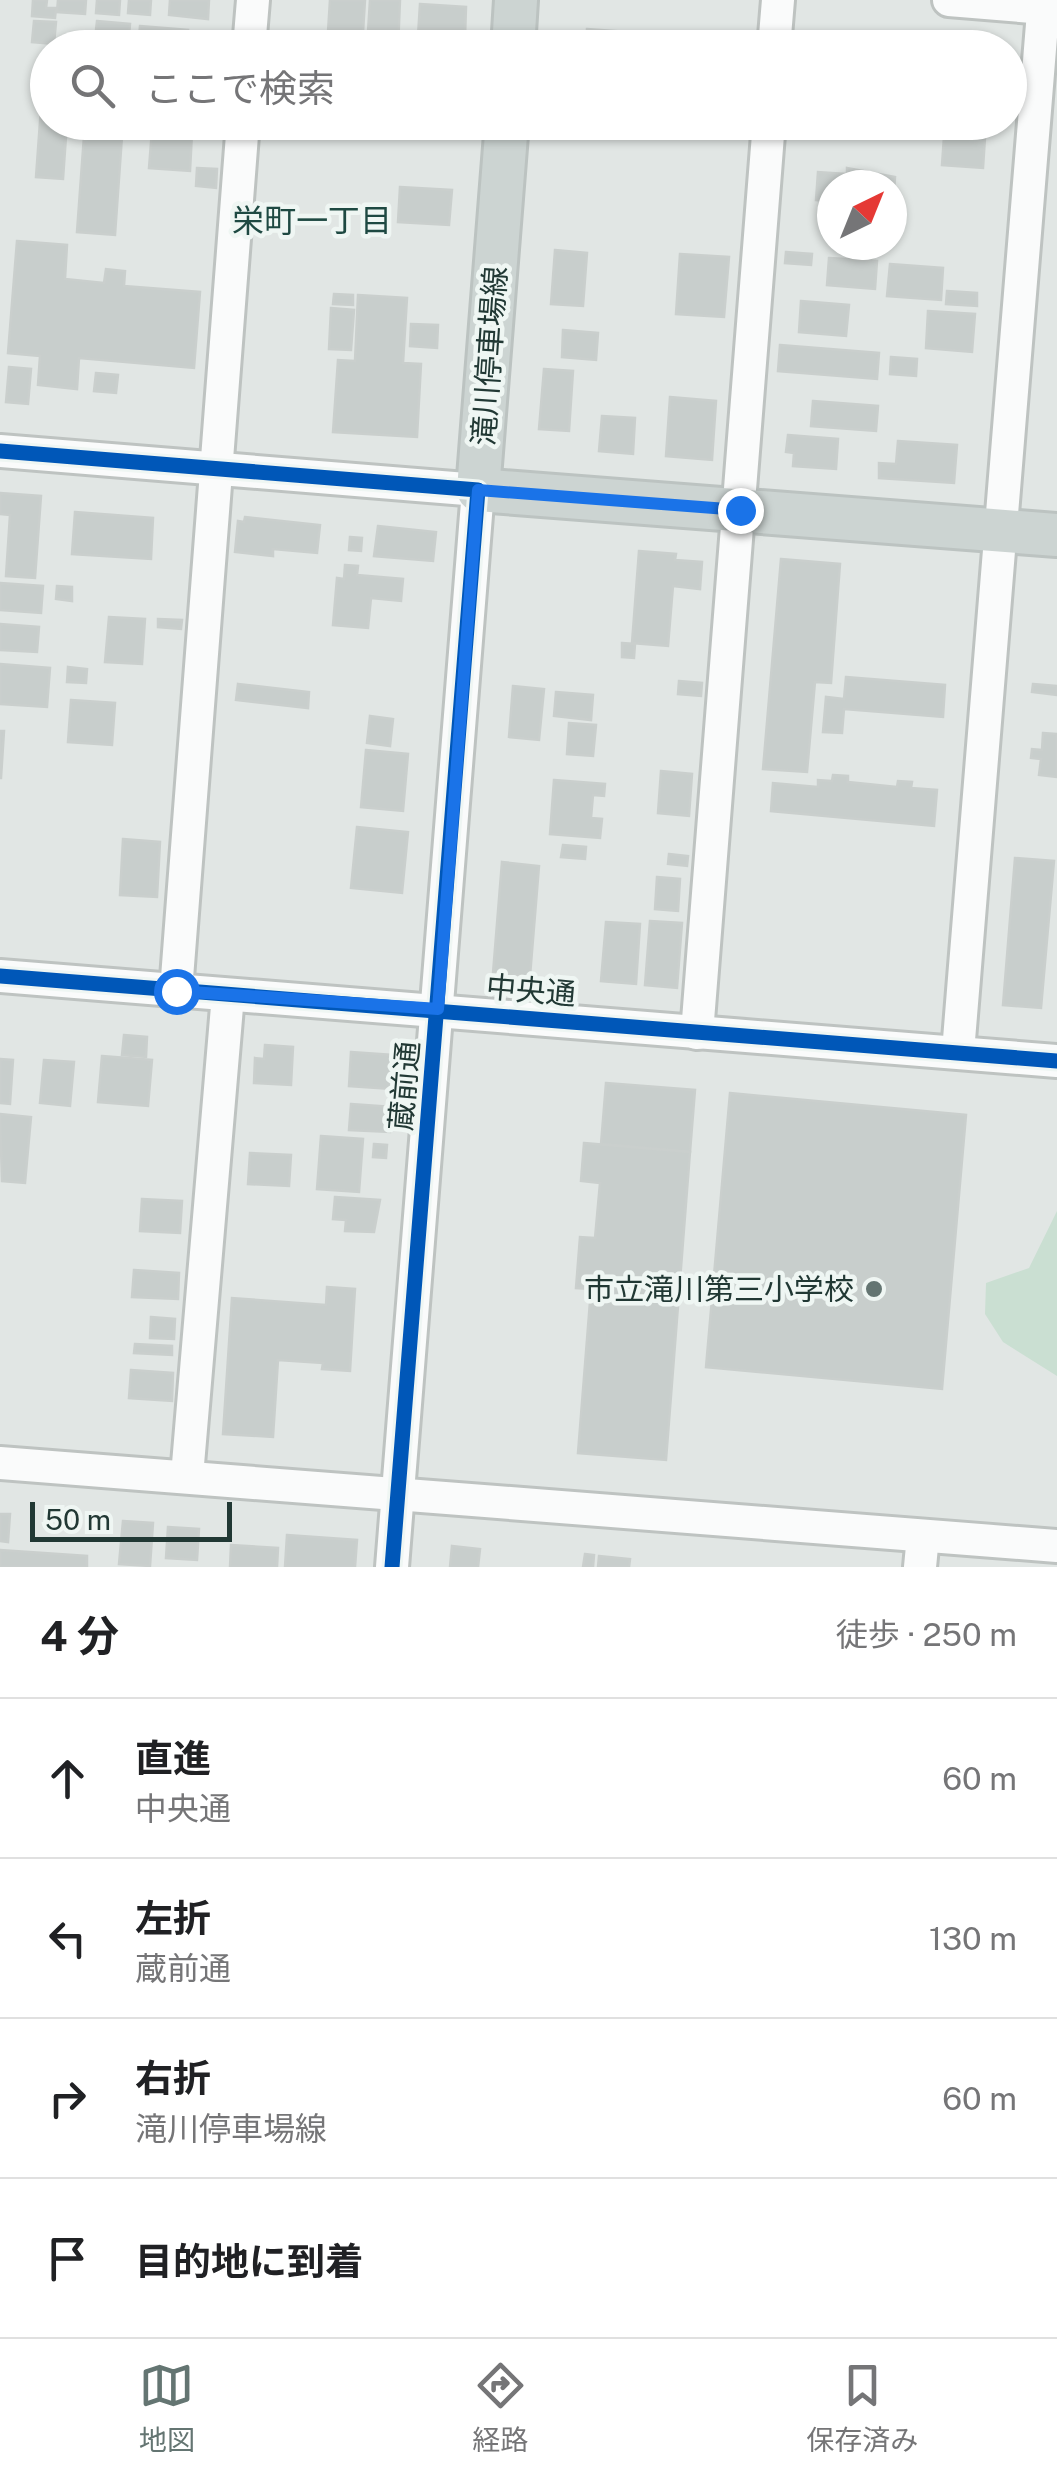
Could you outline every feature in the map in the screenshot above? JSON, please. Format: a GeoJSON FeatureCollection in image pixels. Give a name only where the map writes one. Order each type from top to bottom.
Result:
{"type":"FeatureCollection","features":[{"type":"Feature","properties":{"kind":"main road"},"geometry":{"type":"LineString","coordinates":[[514,30],[516,0]]}},
{"type":"Feature","properties":{"kind":"main road","name":"滝川停車場線"},"geometry":{"type":"LineString","coordinates":[[506,140],[478,490],[1057,535]]}},
{"type":"Feature","properties":{"kind":"street"},"geometry":{"type":"LineString","coordinates":[[250,30],[253,0]]}},
{"type":"Feature","properties":{"kind":"street"},"geometry":{"type":"LineString","coordinates":[[776,30],[778,0]]}},
{"type":"Feature","properties":{"kind":"street"},"geometry":{"type":"LineString","coordinates":[[949,0],[1048,6],[958,1052]]}},
{"type":"Feature","properties":{"kind":"street"},"geometry":{"type":"LineString","coordinates":[[176,991],[242,140]]}},
{"type":"Feature","properties":{"kind":"street"},"geometry":{"type":"LineString","coordinates":[[697,1033],[767,140]]}},
{"type":"Feature","properties":{"kind":"street"},"geometry":{"type":"LineString","coordinates":[[0,450],[478,490]]}},
{"type":"Feature","properties":{"kind":"street","name":"蔵前通"},"geometry":{"type":"LineString","coordinates":[[392,1567],[478,490]]}},
{"type":"Feature","properties":{"kind":"street","name":"中央通"},"geometry":{"type":"LineString","coordinates":[[0,976],[1057,1061]]}},
{"type":"Feature","properties":{"kind":"street"},"geometry":{"type":"LineString","coordinates":[[186,1476],[228,995]]}},
{"type":"Feature","properties":{"kind":"street"},"geometry":{"type":"LineString","coordinates":[[0,1463],[398,1494],[921,1551],[1057,1546]]}},
{"type":"Feature","properties":{"kind":"green space"},"geometry":{"type":"Polygon","coordinates":[[[1057,1211],[1057,1376],[1003,1342],[985,1314],[986,1283],[1029,1268],[1057,1211]]]}},
{"type":"Feature","properties":{"kind":"building"},"geometry":{"type":"Polygon","coordinates":[[[33,0],[47,0],[46,8],[56,8],[55,18],[32,16],[33,0]]]}},
{"type":"Feature","properties":{"kind":"building"},"geometry":{"type":"Polygon","coordinates":[[[58,0],[86,0],[85,14],[57,12],[58,0]]]}},
{"type":"Feature","properties":{"kind":"building"},"geometry":{"type":"Polygon","coordinates":[[[97,0],[120,0],[119,15],[96,13],[97,0]]]}},
{"type":"Feature","properties":{"kind":"building"},"geometry":{"type":"Polygon","coordinates":[[[129,0],[151,0],[150,15],[128,13],[129,0]]]}},
{"type":"Feature","properties":{"kind":"building"},"geometry":{"type":"Polygon","coordinates":[[[170,0],[209,0],[208,19],[169,15],[170,0]]]}},
{"type":"Feature","properties":{"kind":"building"},"geometry":{"type":"Polygon","coordinates":[[[330,0],[365,0],[363,30],[328,30],[330,0]]]}},
{"type":"Feature","properties":{"kind":"building"},"geometry":{"type":"Polygon","coordinates":[[[370,0],[400,0],[399,30],[368,30],[370,0]]]}},
{"type":"Feature","properties":{"kind":"building"},"geometry":{"type":"Polygon","coordinates":[[[420,4],[466,7],[465,30],[418,30],[420,4]]]}},
{"type":"Feature","properties":{"kind":"building"},"geometry":{"type":"Polygon","coordinates":[[[34,21],[56,22],[55,30],[33,30],[34,21]]]}},
{"type":"Feature","properties":{"kind":"building"},"geometry":{"type":"Polygon","coordinates":[[[97,21],[130,24],[130,30],[96,30],[97,21]]]}},
{"type":"Feature","properties":{"kind":"building"},"geometry":{"type":"Polygon","coordinates":[[[140,26],[188,30],[140,30],[140,26]]]}},
{"type":"Feature","properties":{"kind":"building"},"geometry":{"type":"Polygon","coordinates":[[[39,140],[66,140],[63,179],[36,177],[39,140]]]}},
{"type":"Feature","properties":{"kind":"building"},"geometry":{"type":"Polygon","coordinates":[[[84,140],[122,140],[115,235],[77,232],[84,140]]]}},
{"type":"Feature","properties":{"kind":"building"},"geometry":{"type":"Polygon","coordinates":[[[151,140],[192,140],[190,171],[149,168],[151,140]]]}},
{"type":"Feature","properties":{"kind":"building"},"geometry":{"type":"Polygon","coordinates":[[[944,140],[985,140],[983,168],[942,165],[944,140]]]}},
{"type":"Feature","properties":{"kind":"building"},"geometry":{"type":"Polygon","coordinates":[[[197,168],[217,169],[216,188],[196,186],[197,168]]]}},
{"type":"Feature","properties":{"kind":"building"},"geometry":{"type":"Polygon","coordinates":[[[400,187],[452,190],[449,225],[398,222],[400,187]]]}},
{"type":"Feature","properties":{"kind":"building"},"geometry":{"type":"Polygon","coordinates":[[[17,241],[67,245],[65,279],[104,283],[106,269],[125,271],[124,286],[200,292],[194,368],[79,358],[77,389],[38,385],[40,356],[8,353],[17,241]]]}},
{"type":"Feature","properties":{"kind":"building"},"geometry":{"type":"Polygon","coordinates":[[[555,250],[587,253],[583,306],[551,304],[555,250]]]}},
{"type":"Feature","properties":{"kind":"building"},"geometry":{"type":"Polygon","coordinates":[[[786,252],[812,254],[811,265],[785,263],[786,252]]]}},
{"type":"Feature","properties":{"kind":"building"},"geometry":{"type":"Polygon","coordinates":[[[680,254],[729,257],[724,317],[676,314],[680,254]]]}},
{"type":"Feature","properties":{"kind":"building"},"geometry":{"type":"Polygon","coordinates":[[[829,260],[877,261],[875,289],[827,285],[829,260]]]}},
{"type":"Feature","properties":{"kind":"building"},"geometry":{"type":"Polygon","coordinates":[[[890,264],[943,268],[941,300],[887,296],[890,264]]]}},
{"type":"Feature","properties":{"kind":"building"},"geometry":{"type":"Polygon","coordinates":[[[947,291],[977,293],[977,306],[946,304],[947,291]]]}},
{"type":"Feature","properties":{"kind":"building"},"geometry":{"type":"Polygon","coordinates":[[[334,294],[353,295],[353,305],[333,304],[334,294]]]}},
{"type":"Feature","properties":{"kind":"building"},"geometry":{"type":"Polygon","coordinates":[[[358,295],[407,298],[403,363],[421,364],[417,437],[333,432],[338,360],[355,361],[358,295]]]}},
{"type":"Feature","properties":{"kind":"building"},"geometry":{"type":"Polygon","coordinates":[[[801,301],[849,305],[846,336],[799,332],[801,301]]]}},
{"type":"Feature","properties":{"kind":"building"},"geometry":{"type":"Polygon","coordinates":[[[331,308],[354,310],[351,350],[329,349],[331,308]]]}},
{"type":"Feature","properties":{"kind":"building"},"geometry":{"type":"Polygon","coordinates":[[[928,311],[975,314],[972,352],[926,348],[928,311]]]}},
{"type":"Feature","properties":{"kind":"building"},"geometry":{"type":"Polygon","coordinates":[[[411,324],[438,325],[437,348],[410,346],[411,324]]]}},
{"type":"Feature","properties":{"kind":"building"},"geometry":{"type":"Polygon","coordinates":[[[563,330],[598,333],[596,360],[562,357],[563,330]]]}},
{"type":"Feature","properties":{"kind":"building"},"geometry":{"type":"Polygon","coordinates":[[[780,345],[879,353],[877,379],[778,371],[780,345]]]}},
{"type":"Feature","properties":{"kind":"building"},"geometry":{"type":"Polygon","coordinates":[[[891,357],[917,359],[916,376],[890,374],[891,357]]]}},
{"type":"Feature","properties":{"kind":"building"},"geometry":{"type":"Polygon","coordinates":[[[9,367],[31,369],[28,404],[6,402],[9,367]]]}},
{"type":"Feature","properties":{"kind":"building"},"geometry":{"type":"Polygon","coordinates":[[[544,369],[573,371],[569,431],[539,429],[544,369]]]}},
{"type":"Feature","properties":{"kind":"building"},"geometry":{"type":"Polygon","coordinates":[[[96,373],[118,375],[116,393],[94,391],[96,373]]]}},
{"type":"Feature","properties":{"kind":"building"},"geometry":{"type":"Polygon","coordinates":[[[670,397],[716,401],[712,460],[666,456],[670,397]]]}},
{"type":"Feature","properties":{"kind":"building"},"geometry":{"type":"Polygon","coordinates":[[[813,401],[878,406],[876,431],[811,426],[813,401]]]}},
{"type":"Feature","properties":{"kind":"building"},"geometry":{"type":"Polygon","coordinates":[[[602,416],[635,418],[633,454],[599,451],[602,416]]]}},
{"type":"Feature","properties":{"kind":"building"},"geometry":{"type":"Polygon","coordinates":[[[788,435],[838,439],[836,469],[793,466],[794,453],[786,452],[788,435]]]}},
{"type":"Feature","properties":{"kind":"building"},"geometry":{"type":"Polygon","coordinates":[[[898,441],[957,445],[954,483],[879,478],[879,463],[896,464],[898,441]]]}},
{"type":"Feature","properties":{"kind":"building"},"geometry":{"type":"Polygon","coordinates":[[[0,493],[41,496],[35,578],[6,576],[10,515],[0,514],[0,493]]]}},
{"type":"Feature","properties":{"kind":"building"},"geometry":{"type":"Polygon","coordinates":[[[75,512],[153,518],[151,559],[72,554],[75,512]]]}},
{"type":"Feature","properties":{"kind":"building"},"geometry":{"type":"Polygon","coordinates":[[[245,517],[320,525],[317,553],[273,549],[273,556],[235,552],[238,521],[244,522],[245,517]]]}},
{"type":"Feature","properties":{"kind":"building"},"geometry":{"type":"Polygon","coordinates":[[[378,526],[436,532],[433,561],[374,556],[378,526]]]}},
{"type":"Feature","properties":{"kind":"building"},"geometry":{"type":"Polygon","coordinates":[[[350,537],[362,538],[361,551],[349,550],[350,537]]]}},
{"type":"Feature","properties":{"kind":"building"},"geometry":{"type":"Polygon","coordinates":[[[639,551],[676,554],[675,560],[702,562],[700,589],[673,586],[668,646],[632,643],[639,551]]]}},
{"type":"Feature","properties":{"kind":"building"},"geometry":{"type":"Polygon","coordinates":[[[781,559],[840,564],[831,683],[815,682],[807,772],[763,769],[781,559]]]}},
{"type":"Feature","properties":{"kind":"building"},"geometry":{"type":"Polygon","coordinates":[[[345,565],[358,566],[357,575],[403,579],[401,601],[371,598],[368,628],[333,625],[337,578],[344,579],[345,565]]]}},
{"type":"Feature","properties":{"kind":"building"},"geometry":{"type":"Polygon","coordinates":[[[0,583],[43,586],[41,613],[0,610],[0,583]]]}},
{"type":"Feature","properties":{"kind":"building"},"geometry":{"type":"Polygon","coordinates":[[[57,586],[72,587],[72,601],[56,599],[57,586]]]}},
{"type":"Feature","properties":{"kind":"building"},"geometry":{"type":"Polygon","coordinates":[[[109,617],[145,619],[142,664],[105,662],[109,617]]]}},
{"type":"Feature","properties":{"kind":"building"},"geometry":{"type":"Polygon","coordinates":[[[158,619],[182,620],[181,629],[158,627],[158,619]]]}},
{"type":"Feature","properties":{"kind":"building"},"geometry":{"type":"Polygon","coordinates":[[[0,624],[39,627],[37,652],[0,650],[0,624]]]}},
{"type":"Feature","properties":{"kind":"building"},"geometry":{"type":"Polygon","coordinates":[[[622,643],[635,644],[634,658],[622,657],[622,643]]]}},
{"type":"Feature","properties":{"kind":"building"},"geometry":{"type":"Polygon","coordinates":[[[0,664],[50,668],[47,707],[0,704],[0,664]]]}},
{"type":"Feature","properties":{"kind":"building"},"geometry":{"type":"Polygon","coordinates":[[[68,667],[87,669],[86,683],[67,682],[68,667]]]}},
{"type":"Feature","properties":{"kind":"building"},"geometry":{"type":"Polygon","coordinates":[[[846,677],[945,685],[943,717],[844,709],[842,733],[823,732],[826,697],[844,699],[846,677]]]}},
{"type":"Feature","properties":{"kind":"building"},"geometry":{"type":"Polygon","coordinates":[[[679,681],[702,683],[701,696],[678,694],[679,681]]]}},
{"type":"Feature","properties":{"kind":"building"},"geometry":{"type":"Polygon","coordinates":[[[238,684],[309,692],[308,708],[236,700],[238,684]]]}},
{"type":"Feature","properties":{"kind":"building"},"geometry":{"type":"Polygon","coordinates":[[[1033,684],[1057,686],[1057,695],[1032,692],[1033,684]]]}},
{"type":"Feature","properties":{"kind":"building"},"geometry":{"type":"Polygon","coordinates":[[[513,686],[544,689],[539,740],[509,737],[513,686]]]}},
{"type":"Feature","properties":{"kind":"building"},"geometry":{"type":"Polygon","coordinates":[[[556,692],[593,695],[591,720],[554,716],[556,692]]]}},
{"type":"Feature","properties":{"kind":"building"},"geometry":{"type":"Polygon","coordinates":[[[71,700],[115,703],[112,745],[68,742],[71,700]]]}},
{"type":"Feature","properties":{"kind":"building"},"geometry":{"type":"Polygon","coordinates":[[[370,716],[393,719],[390,746],[367,743],[370,716]]]}},
{"type":"Feature","properties":{"kind":"building"},"geometry":{"type":"Polygon","coordinates":[[[569,723],[596,725],[593,756],[567,754],[569,723]]]}},
{"type":"Feature","properties":{"kind":"building"},"geometry":{"type":"Polygon","coordinates":[[[0,731],[4,731],[1,778],[0,778],[0,731]]]}},
{"type":"Feature","properties":{"kind":"building"},"geometry":{"type":"Polygon","coordinates":[[[1043,733],[1057,734],[1057,777],[1039,775],[1041,759],[1031,758],[1032,749],[1042,750],[1043,733]]]}},
{"type":"Feature","properties":{"kind":"building"},"geometry":{"type":"Polygon","coordinates":[[[366,750],[408,754],[403,811],[361,807],[366,750]]]}},
{"type":"Feature","properties":{"kind":"building"},"geometry":{"type":"Polygon","coordinates":[[[661,771],[692,774],[689,816],[658,813],[661,771]]]}},
{"type":"Feature","properties":{"kind":"building"},"geometry":{"type":"Polygon","coordinates":[[[833,775],[848,776],[848,782],[897,787],[898,781],[912,782],[911,788],[937,790],[934,826],[771,811],[773,783],[818,787],[818,780],[832,781],[833,775]]]}},
{"type":"Feature","properties":{"kind":"building"},"geometry":{"type":"Polygon","coordinates":[[[554,780],[605,784],[604,796],[593,795],[591,818],[602,819],[600,838],[550,834],[554,780]]]}},
{"type":"Feature","properties":{"kind":"building"},"geometry":{"type":"Polygon","coordinates":[[[357,827],[408,832],[402,893],[351,888],[357,827]]]}},
{"type":"Feature","properties":{"kind":"building"},"geometry":{"type":"Polygon","coordinates":[[[123,839],[160,842],[157,897],[120,895],[123,839]]]}},
{"type":"Feature","properties":{"kind":"building"},"geometry":{"type":"Polygon","coordinates":[[[563,845],[586,847],[585,859],[561,857],[563,845]]]}},
{"type":"Feature","properties":{"kind":"building"},"geometry":{"type":"Polygon","coordinates":[[[669,854],[688,856],[687,866],[668,864],[669,854]]]}},
{"type":"Feature","properties":{"kind":"building"},"geometry":{"type":"Polygon","coordinates":[[[1015,858],[1054,861],[1041,1008],[1003,1005],[1015,858]]]}},
{"type":"Feature","properties":{"kind":"building"},"geometry":{"type":"Polygon","coordinates":[[[502,862],[539,866],[530,976],[493,973],[502,862]]]}},
{"type":"Feature","properties":{"kind":"building"},"geometry":{"type":"Polygon","coordinates":[[[657,877],[680,879],[678,911],[655,909],[657,877]]]}},
{"type":"Feature","properties":{"kind":"building"},"geometry":{"type":"Polygon","coordinates":[[[650,921],[682,923],[677,988],[645,985],[650,921]]]}},
{"type":"Feature","properties":{"kind":"building"},"geometry":{"type":"Polygon","coordinates":[[[606,922],[640,924],[636,984],[601,981],[606,922]]]}},
{"type":"Feature","properties":{"kind":"building"},"geometry":{"type":"Polygon","coordinates":[[[124,1035],[147,1037],[146,1057],[122,1055],[124,1035]]]}},
{"type":"Feature","properties":{"kind":"building"},"geometry":{"type":"Polygon","coordinates":[[[265,1045],[293,1047],[291,1085],[254,1083],[255,1058],[264,1059],[265,1045]]]}},
{"type":"Feature","properties":{"kind":"building"},"geometry":{"type":"Polygon","coordinates":[[[351,1052],[393,1055],[391,1089],[349,1086],[351,1052]]]}},
{"type":"Feature","properties":{"kind":"building"},"geometry":{"type":"Polygon","coordinates":[[[102,1056],[152,1060],[148,1106],[98,1102],[102,1056]]]}},
{"type":"Feature","properties":{"kind":"building"},"geometry":{"type":"Polygon","coordinates":[[[0,1059],[13,1060],[10,1104],[0,1103],[0,1059]]]}},
{"type":"Feature","properties":{"kind":"building"},"geometry":{"type":"Polygon","coordinates":[[[44,1060],[74,1062],[70,1106],[40,1103],[44,1060]]]}},
{"type":"Feature","properties":{"kind":"building"},"geometry":{"type":"Polygon","coordinates":[[[606,1083],[695,1090],[690,1152],[601,1144],[606,1083]]]}},
{"type":"Feature","properties":{"kind":"building"},"geometry":{"type":"Polygon","coordinates":[[[730,1093],[966,1115],[942,1389],[706,1367],[730,1093]]]}},
{"type":"Feature","properties":{"kind":"building"},"geometry":{"type":"Polygon","coordinates":[[[351,1104],[392,1107],[390,1132],[349,1130],[351,1104]]]}},
{"type":"Feature","properties":{"kind":"building"},"geometry":{"type":"Polygon","coordinates":[[[0,1114],[31,1117],[25,1183],[2,1181],[0,1114]]]}},
{"type":"Feature","properties":{"kind":"building"},"geometry":{"type":"Polygon","coordinates":[[[321,1136],[363,1139],[359,1192],[317,1189],[321,1136]]]}},
{"type":"Feature","properties":{"kind":"building"},"geometry":{"type":"Polygon","coordinates":[[[584,1143],[690,1152],[666,1460],[578,1453],[591,1289],[576,1288],[580,1237],[595,1238],[600,1183],[581,1181],[584,1143]]]}},
{"type":"Feature","properties":{"kind":"building"},"geometry":{"type":"Polygon","coordinates":[[[374,1144],[387,1145],[386,1158],[373,1157],[374,1144]]]}},
{"type":"Feature","properties":{"kind":"building"},"geometry":{"type":"Polygon","coordinates":[[[250,1153],[291,1155],[289,1186],[248,1184],[250,1153]]]}},
{"type":"Feature","properties":{"kind":"building"},"geometry":{"type":"Polygon","coordinates":[[[335,1197],[380,1200],[374,1232],[345,1231],[346,1220],[333,1219],[335,1197]]]}},
{"type":"Feature","properties":{"kind":"building"},"geometry":{"type":"Polygon","coordinates":[[[142,1199],[182,1201],[180,1233],[140,1231],[142,1199]]]}},
{"type":"Feature","properties":{"kind":"building"},"geometry":{"type":"Polygon","coordinates":[[[134,1270],[179,1273],[178,1299],[132,1297],[134,1270]]]}},
{"type":"Feature","properties":{"kind":"building"},"geometry":{"type":"Polygon","coordinates":[[[327,1287],[355,1289],[350,1371],[322,1369],[323,1363],[278,1360],[273,1437],[223,1434],[232,1298],[326,1305],[327,1287]]]}},
{"type":"Feature","properties":{"kind":"building"},"geometry":{"type":"Polygon","coordinates":[[[151,1317],[175,1319],[174,1339],[150,1338],[151,1317]]]}},
{"type":"Feature","properties":{"kind":"building"},"geometry":{"type":"Polygon","coordinates":[[[135,1344],[172,1346],[172,1355],[134,1353],[135,1344]]]}},
{"type":"Feature","properties":{"kind":"building"},"geometry":{"type":"Polygon","coordinates":[[[131,1370],[173,1373],[172,1401],[129,1398],[131,1370]]]}},
{"type":"Feature","properties":{"kind":"building"},"geometry":{"type":"Polygon","coordinates":[[[0,1514],[10,1514],[8,1542],[0,1541],[0,1514]]]}},
{"type":"Feature","properties":{"kind":"building"},"geometry":{"type":"Polygon","coordinates":[[[123,1521],[153,1523],[150,1566],[119,1564],[123,1521]]]}},
{"type":"Feature","properties":{"kind":"building"},"geometry":{"type":"Polygon","coordinates":[[[168,1527],[199,1529],[197,1560],[166,1558],[168,1527]]]}},
{"type":"Feature","properties":{"kind":"building"},"geometry":{"type":"Polygon","coordinates":[[[287,1535],[357,1540],[355,1567],[285,1567],[287,1535]]]}},
{"type":"Feature","properties":{"kind":"building"},"geometry":{"type":"Polygon","coordinates":[[[231,1545],[278,1548],[277,1567],[230,1567],[231,1545]]]}},
{"type":"Feature","properties":{"kind":"building"},"geometry":{"type":"Polygon","coordinates":[[[452,1546],[480,1549],[478,1567],[450,1567],[452,1546]]]}},
{"type":"Feature","properties":{"kind":"building"},"geometry":{"type":"Polygon","coordinates":[[[0,1550],[87,1556],[87,1567],[0,1567],[0,1550]]]}},
{"type":"Feature","properties":{"kind":"building"},"geometry":{"type":"Polygon","coordinates":[[[585,1554],[594,1555],[593,1567],[583,1567],[585,1554]]]}},
{"type":"Feature","properties":{"kind":"building"},"geometry":{"type":"Polygon","coordinates":[[[599,1556],[630,1559],[629,1567],[598,1567],[599,1556]]]}},
{"type":"Feature","properties":{"kind":"cycle path"},"geometry":{"type":"LineString","coordinates":[[0,451],[478,490],[392,1567]]}},
{"type":"Feature","properties":{"kind":"cycle path"},"geometry":{"type":"LineString","coordinates":[[0,976],[1057,1061]]}},
{"type":"Feature","properties":{"kind":"place","name":"市立滝川第三小学校"},"geometry":{"type":"Point","coordinates":[874,1289]}},
{"type":"Feature","properties":{"kind":"district","name":"栄町一丁目"},"geometry":{"type":"Point","coordinates":[312,220]}},
{"type":"Feature","properties":{"kind":"route"},"geometry":{"type":"LineString","coordinates":[[176,991],[438,1009],[478,490],[740,510]]}}]}
